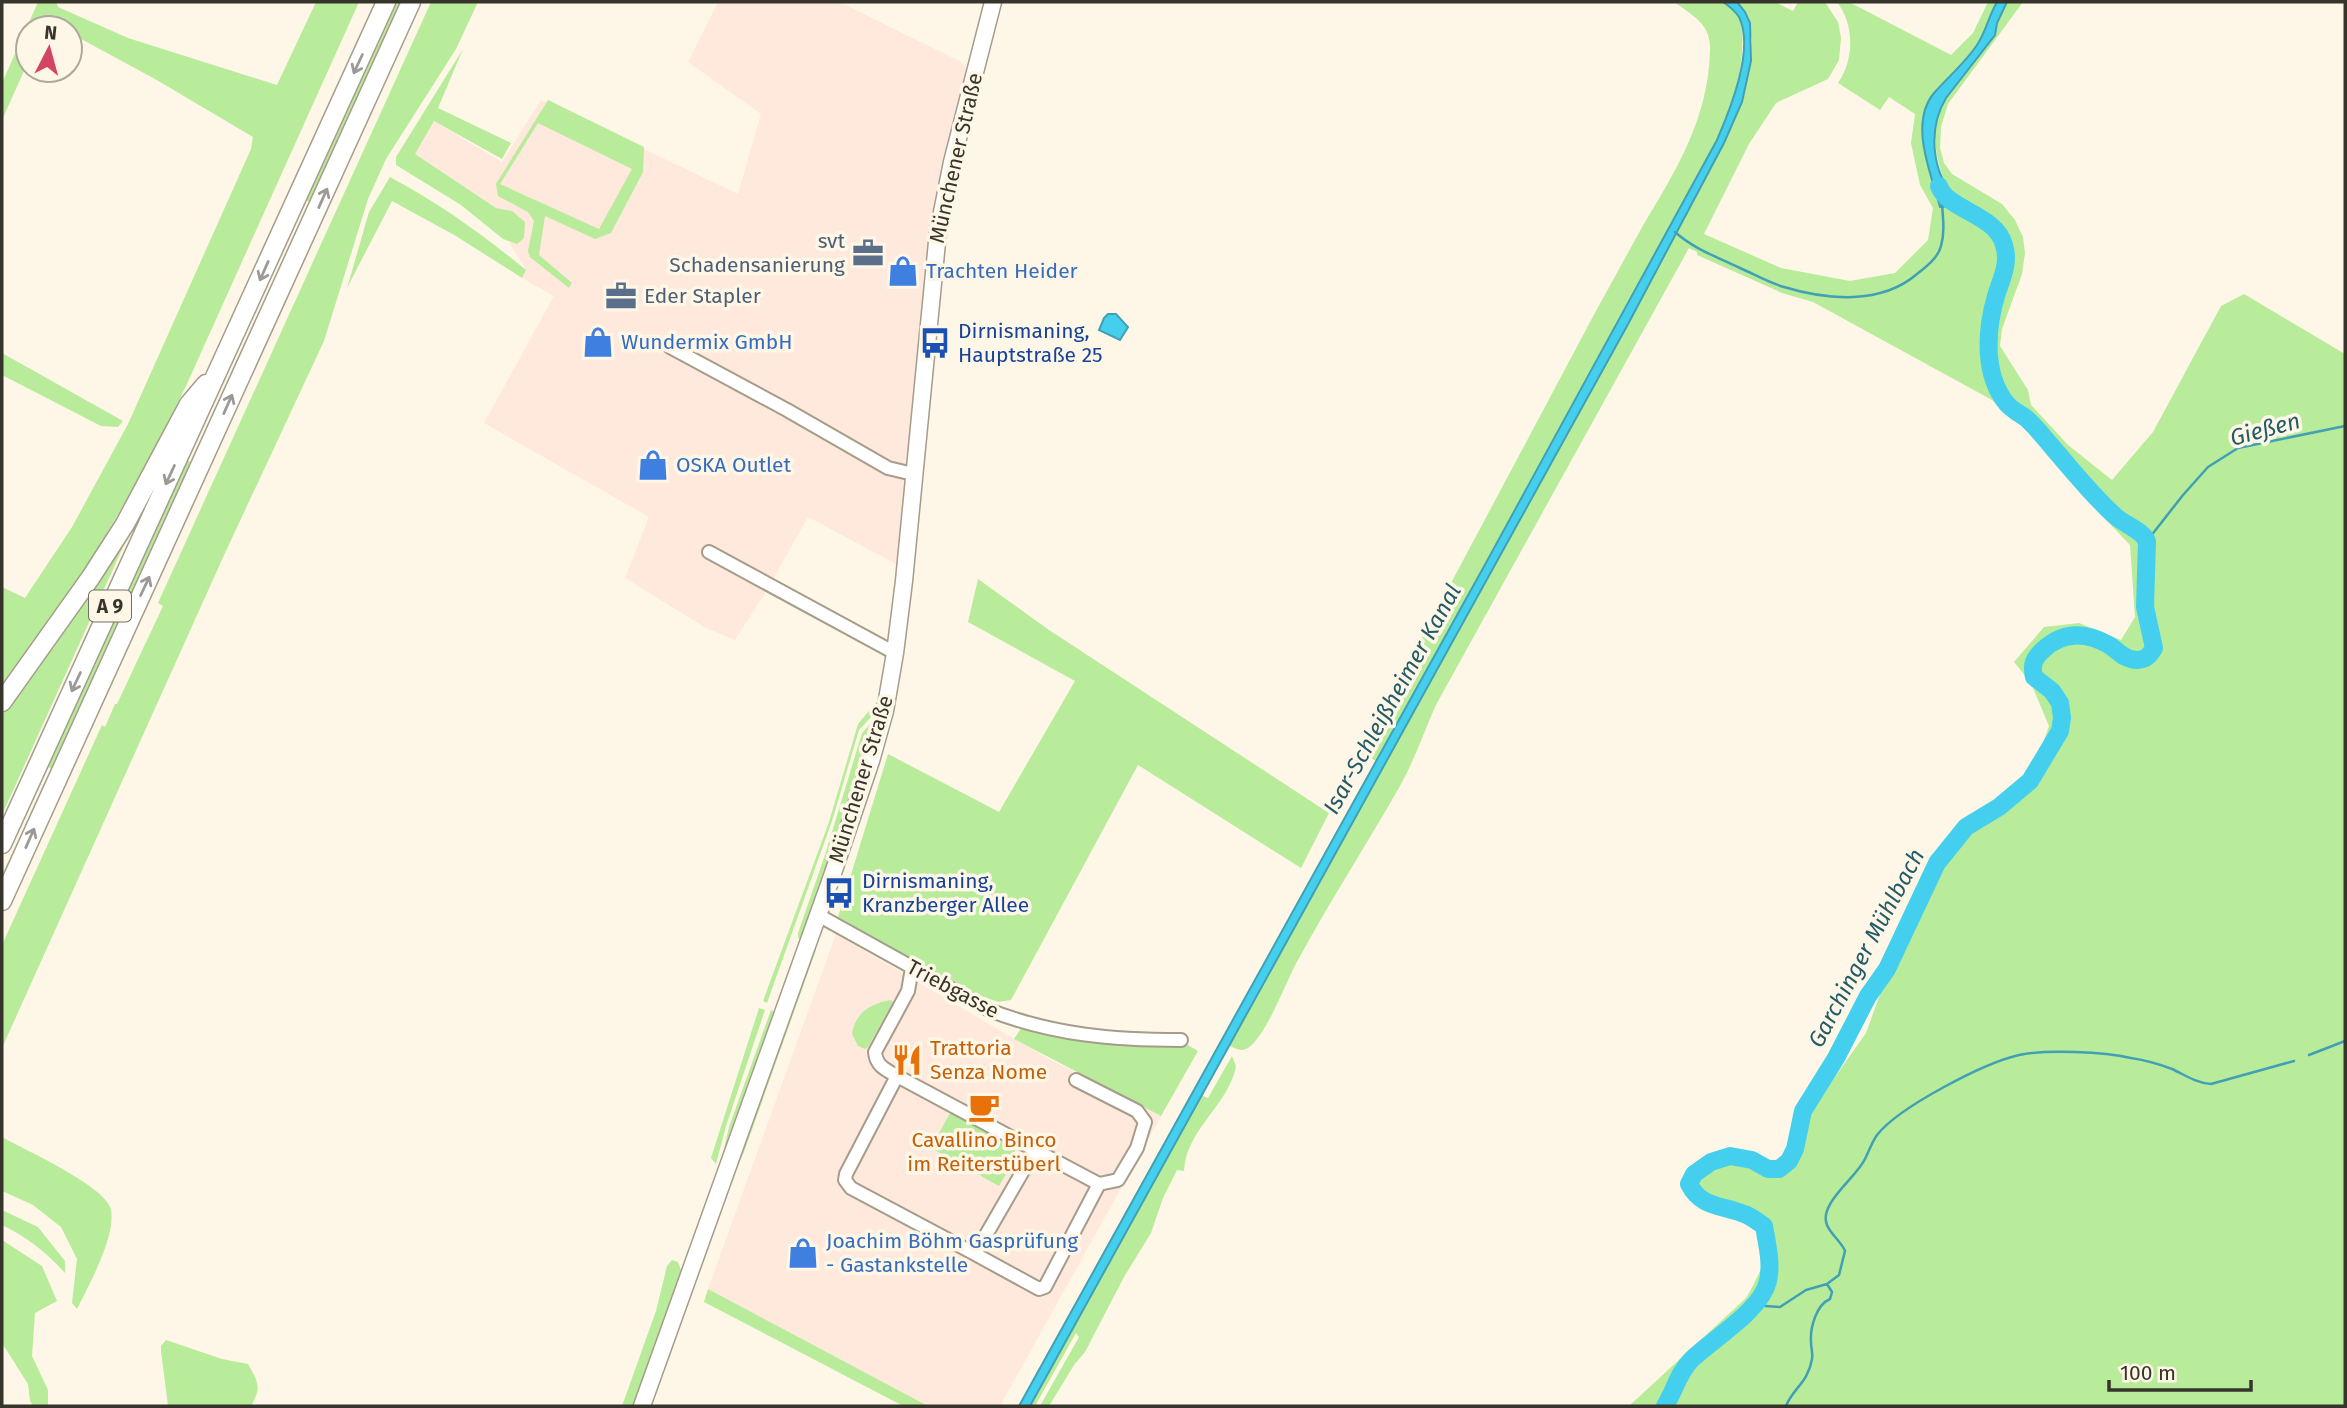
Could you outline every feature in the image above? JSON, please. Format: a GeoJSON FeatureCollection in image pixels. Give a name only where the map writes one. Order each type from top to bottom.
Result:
{"type":"FeatureCollection","features":[{"type":"Feature","properties":{"kind":"highway","name":"A 9"},"geometry":{"type":"LineString","coordinates":[[2,844],[386,2]]}},
{"type":"Feature","properties":{"kind":"highway","name":"A 9"},"geometry":{"type":"LineString","coordinates":[[2,901],[411,2]]}},
{"type":"Feature","properties":{"kind":"highway"},"geometry":{"type":"LineString","coordinates":[[2,702],[91,577],[131,513],[189,404],[219,369]]}},
{"type":"Feature","properties":{"kind":"main road","name":"Münchener Straße"},"geometry":{"type":"LineString","coordinates":[[642,1406],[818,915],[871,761],[885,711],[913,474],[937,232],[993,2]]}},
{"type":"Feature","properties":{"kind":"street"},"geometry":{"type":"LineString","coordinates":[[670,347],[888,468],[913,474]]}},
{"type":"Feature","properties":{"kind":"street"},"geometry":{"type":"LineString","coordinates":[[709,552],[891,651]]}},
{"type":"Feature","properties":{"kind":"street","name":"Triebgasse"},"geometry":{"type":"LineString","coordinates":[[818,915],[989,1010],[1016,1021],[1077,1035],[1136,1040],[1181,1040]]}},
{"type":"Feature","properties":{"kind":"street"},"geometry":{"type":"LineString","coordinates":[[912,968],[908,990],[876,1052],[876,1059],[881,1067],[1099,1184],[1118,1180],[1137,1148],[1145,1122],[1138,1111],[1076,1080]]}},
{"type":"Feature","properties":{"kind":"street"},"geometry":{"type":"LineString","coordinates":[[897,1076],[845,1180],[851,1188],[1039,1289],[1045,1287],[1099,1184]]}},
{"type":"Feature","properties":{"kind":"street"},"geometry":{"type":"LineString","coordinates":[[975,1254],[1035,1150]]}},
{"type":"Feature","properties":{"kind":"shaded area"},"geometry":{"type":"Polygon","coordinates":[[[718,2],[840,2],[961,62],[978,81],[931,240],[898,565],[808,517],[735,640],[706,628],[625,578],[649,517],[484,423],[554,296],[522,278],[526,270],[509,242],[517,244],[512,211],[496,208],[415,154],[434,121],[502,162],[541,100],[738,194],[761,114],[688,62],[718,2]]]}},
{"type":"Feature","properties":{"kind":"shaded area"},"geometry":{"type":"Polygon","coordinates":[[[836,934],[1047,1058],[1161,1116],[1000,1406],[928,1406],[708,1289],[836,934]]]}},
{"type":"Feature","properties":{"kind":"green space"},"geometry":{"type":"Polygon","coordinates":[[[38,2],[56,2],[58,7],[74,14],[33,14],[38,2]]]}},
{"type":"Feature","properties":{"kind":"green space"},"geometry":{"type":"Polygon","coordinates":[[[316,2],[359,2],[186,386],[138,481],[87,566],[2,686],[2,587],[25,598],[72,527],[128,424],[251,149],[253,137],[84,41],[84,19],[128,38],[277,85],[316,2]]]}},
{"type":"Feature","properties":{"kind":"green space"},"geometry":{"type":"Polygon","coordinates":[[[395,2],[402,2],[312,203],[305,200],[395,2]]]}},
{"type":"Feature","properties":{"kind":"green space"},"geometry":{"type":"Polygon","coordinates":[[[431,2],[478,2],[456,49],[386,159],[368,199],[324,341],[225,553],[2,1048],[2,945],[102,725],[105,727],[117,704],[163,606],[158,603],[431,2]]]}},
{"type":"Feature","properties":{"kind":"green space"},"geometry":{"type":"Polygon","coordinates":[[[1674,2],[1723,2],[1739,17],[1743,38],[1741,65],[1725,120],[1707,160],[1376,761],[1369,757],[1364,765],[1356,761],[1590,322],[1678,165],[1697,122],[1708,74],[1709,40],[1699,21],[1674,2]]]}},
{"type":"Feature","properties":{"kind":"green space"},"geometry":{"type":"Polygon","coordinates":[[[1737,2],[1775,2],[1793,11],[1798,2],[1825,2],[1838,22],[1841,38],[1839,60],[1828,79],[1776,103],[1749,144],[1704,234],[1781,268],[1850,281],[1895,273],[1928,240],[1933,208],[1920,185],[1911,143],[1915,114],[1889,97],[1880,110],[1838,83],[1847,64],[1850,42],[1847,21],[1837,2],[1849,2],[1951,55],[1973,33],[1988,2],[1997,2],[1979,43],[1933,95],[1925,152],[1940,207],[1947,190],[1936,144],[1935,132],[1940,110],[1945,98],[1995,35],[1997,23],[2007,2],[2023,2],[1948,104],[1941,127],[1940,148],[1944,163],[1952,174],[2002,204],[2015,220],[2023,237],[2025,253],[2022,274],[2002,329],[2000,346],[2028,390],[2031,405],[2068,445],[2112,480],[2153,432],[2221,306],[2244,294],[2345,354],[2345,1406],[1629,1406],[1746,1298],[1771,1243],[1772,1235],[1767,1221],[1706,1197],[1697,1190],[1700,1173],[1723,1161],[1739,1160],[1775,1176],[1792,1168],[1810,1112],[1866,1033],[1914,900],[1964,826],[2028,784],[2049,726],[2031,683],[2014,662],[2044,627],[2079,623],[2121,640],[2135,617],[2130,545],[2091,504],[2028,429],[2017,420],[2013,421],[1992,400],[1813,302],[1782,293],[1697,255],[1697,252],[1689,248],[1437,703],[1400,786],[1310,938],[1269,1020],[1248,1048],[1241,1050],[1229,1045],[1627,326],[1724,143],[1742,102],[1751,61],[1752,40],[1745,12],[1737,2]]]}},
{"type":"Feature","properties":{"kind":"green space"},"geometry":{"type":"Polygon","coordinates":[[[463,49],[438,108],[511,143],[502,159],[434,121],[415,154],[496,208],[512,211],[525,222],[524,238],[517,244],[503,239],[461,205],[396,165],[396,157],[463,49]]]}},
{"type":"Feature","properties":{"kind":"green space"},"geometry":{"type":"Polygon","coordinates":[[[14,56],[14,84],[18,84],[2,120],[2,83],[14,56]]]}},
{"type":"Feature","properties":{"kind":"green space"},"geometry":{"type":"Polygon","coordinates":[[[548,100],[644,147],[643,172],[611,233],[595,239],[545,216],[539,255],[572,283],[569,288],[530,257],[528,251],[534,221],[528,212],[498,196],[496,184],[548,100]],[[538,123],[500,184],[599,229],[632,169],[538,123]]]}},
{"type":"Feature","properties":{"kind":"green space"},"geometry":{"type":"Polygon","coordinates":[[[390,177],[494,244],[526,270],[522,278],[456,236],[392,201],[347,288],[369,212],[390,177]]]}},
{"type":"Feature","properties":{"kind":"green space"},"geometry":{"type":"Polygon","coordinates":[[[2,353],[123,421],[118,427],[101,426],[2,375],[2,353]]]}},
{"type":"Feature","properties":{"kind":"green space"},"geometry":{"type":"Polygon","coordinates":[[[187,460],[192,463],[52,769],[46,766],[187,460]]]}},
{"type":"Feature","properties":{"kind":"green space"},"geometry":{"type":"Polygon","coordinates":[[[126,535],[128,536],[2,815],[2,712],[31,675],[126,535]]]}},
{"type":"Feature","properties":{"kind":"green space"},"geometry":{"type":"Polygon","coordinates":[[[978,579],[1049,630],[1329,813],[1301,868],[1138,765],[1011,1000],[998,1002],[968,991],[838,917],[888,754],[999,812],[1075,681],[968,622],[978,579]]]}},
{"type":"Feature","properties":{"kind":"green space"},"geometry":{"type":"Polygon","coordinates":[[[880,698],[872,716],[859,730],[832,821],[767,1003],[763,1001],[829,822],[858,724],[880,698]]]}},
{"type":"Feature","properties":{"kind":"green space"},"geometry":{"type":"Polygon","coordinates":[[[874,720],[866,755],[802,940],[798,938],[798,933],[862,733],[874,720]]]}},
{"type":"Feature","properties":{"kind":"green space"},"geometry":{"type":"Polygon","coordinates":[[[812,949],[816,950],[744,1152],[722,1201],[812,949]]]}},
{"type":"Feature","properties":{"kind":"green space"},"geometry":{"type":"Polygon","coordinates":[[[891,1000],[893,1002],[868,1047],[865,1049],[858,1046],[852,1034],[860,1015],[877,1004],[891,1000]]]}},
{"type":"Feature","properties":{"kind":"green space"},"geometry":{"type":"Polygon","coordinates":[[[759,1008],[765,1010],[716,1164],[711,1158],[759,1008]]]}},
{"type":"Feature","properties":{"kind":"green space"},"geometry":{"type":"Polygon","coordinates":[[[771,1010],[775,1012],[723,1153],[729,1127],[771,1010]]]}},
{"type":"Feature","properties":{"kind":"green space"},"geometry":{"type":"Polygon","coordinates":[[[1022,1027],[1135,1044],[1186,1044],[1198,1051],[1161,1116],[1014,1039],[1022,1027]]]}},
{"type":"Feature","properties":{"kind":"green space"},"geometry":{"type":"Polygon","coordinates":[[[1232,1056],[1236,1066],[1232,1080],[1192,1142],[1184,1171],[1177,1170],[1163,1198],[1151,1233],[1124,1277],[1085,1352],[1049,1406],[1040,1406],[1079,1337],[1076,1333],[1035,1406],[1030,1406],[1201,1095],[1208,1098],[1232,1056]]]}},
{"type":"Feature","properties":{"kind":"green space"},"geometry":{"type":"Polygon","coordinates":[[[950,1113],[1014,1148],[1016,1156],[999,1186],[931,1148],[950,1113]]]}},
{"type":"Feature","properties":{"kind":"green space"},"geometry":{"type":"Polygon","coordinates":[[[2,1137],[78,1178],[93,1188],[110,1207],[112,1217],[106,1244],[77,1309],[72,1303],[77,1259],[61,1227],[33,1205],[2,1191],[2,1137]]]}},
{"type":"Feature","properties":{"kind":"green space"},"geometry":{"type":"Polygon","coordinates":[[[2,1210],[38,1227],[65,1261],[65,1273],[36,1246],[2,1225],[2,1210]]]}},
{"type":"Feature","properties":{"kind":"green space"},"geometry":{"type":"Polygon","coordinates":[[[2,1240],[42,1266],[57,1301],[35,1313],[32,1356],[48,1390],[48,1406],[33,1406],[28,1384],[2,1343],[2,1240]]]}},
{"type":"Feature","properties":{"kind":"green space"},"geometry":{"type":"Polygon","coordinates":[[[672,1260],[678,1262],[680,1277],[635,1406],[622,1406],[656,1311],[667,1266],[672,1260]]]}},
{"type":"Feature","properties":{"kind":"green space"},"geometry":{"type":"Polygon","coordinates":[[[708,1289],[928,1406],[903,1406],[704,1302],[708,1289]]]}},
{"type":"Feature","properties":{"kind":"green space"},"geometry":{"type":"Polygon","coordinates":[[[166,1340],[222,1359],[248,1364],[258,1389],[251,1406],[168,1406],[161,1351],[166,1340]]]}},
{"type":"Feature","properties":{"kind":"water"},"geometry":{"type":"Polygon","coordinates":[[[1723,2],[1737,2],[1745,12],[1750,23],[1751,61],[1742,102],[1724,143],[1627,326],[1030,1406],[1019,1406],[1717,140],[1739,79],[1744,46],[1739,17],[1723,2]]]}},
{"type":"Feature","properties":{"kind":"water"},"geometry":{"type":"Polygon","coordinates":[[[1997,2],[2007,2],[1997,23],[1995,35],[1946,98],[1936,122],[1937,162],[1947,187],[1955,198],[1951,206],[1940,207],[1924,150],[1922,134],[1926,105],[1977,45],[1997,2]]]}},
{"type":"Feature","properties":{"kind":"water"},"geometry":{"type":"Polygon","coordinates":[[[1108,314],[1116,314],[1128,327],[1120,340],[1099,330],[1108,314]]]}},
{"type":"Feature","properties":{"kind":"waterway","name":"Garchinger Mühlbach"},"geometry":{"type":"LineString","coordinates":[[1665,1406],[1687,1364],[1747,1313],[1764,1292],[1769,1274],[1764,1226],[1747,1215],[1713,1205],[1700,1198],[1689,1184],[1694,1174],[1711,1162],[1730,1156],[1752,1160],[1768,1169],[1779,1169],[1789,1161],[1795,1149],[1803,1111],[1836,1058],[1868,996],[1887,969],[1937,863],[1966,827],[1999,807],[2030,781],[2060,731],[2060,703],[2052,691],[2034,677],[2033,665],[2038,655],[2059,639],[2075,635],[2100,641],[2133,660],[2145,658],[2154,648],[2145,607],[2147,541],[2141,533],[2106,507],[2035,426],[2009,406],[1999,392],[1990,366],[1989,337],[1993,309],[2005,265],[2004,245],[1992,226],[1951,201],[1939,186]]}},
{"type":"Feature","properties":{"kind":"waterway"},"geometry":{"type":"LineString","coordinates":[[1675,232],[1706,252],[1767,281],[1818,295],[1853,297],[1887,291],[1903,284],[1931,262],[1942,241],[1942,204]]}},
{"type":"Feature","properties":{"kind":"waterway","name":"Gießen"},"geometry":{"type":"LineString","coordinates":[[2147,541],[2208,467],[2238,448],[2345,426]]}},
{"type":"Feature","properties":{"kind":"waterway"},"geometry":{"type":"LineString","coordinates":[[2309,1055],[2345,1041]]}},
{"type":"Feature","properties":{"kind":"waterway"},"geometry":{"type":"LineString","coordinates":[[1757,1302],[1765,1306],[1780,1307],[1806,1290],[1827,1284],[1839,1275],[1845,1251],[1827,1225],[1826,1217],[1833,1200],[1865,1159],[1877,1135],[1888,1124],[1922,1099],[1964,1076],[2030,1053],[2120,1056],[2152,1062],[2211,1084],[2294,1061]]}},
{"type":"Feature","properties":{"kind":"waterway"},"geometry":{"type":"LineString","coordinates":[[1786,1406],[1810,1367],[1813,1324],[1821,1306],[1830,1299],[1832,1292],[1827,1284]]}},
{"type":"Feature","properties":{"kind":"place","name":"svt Schadensanierung"},"geometry":{"type":"Point","coordinates":[868,253]}},
{"type":"Feature","properties":{"kind":"place","name":"Trachten Heider"},"geometry":{"type":"Point","coordinates":[903,271]}},
{"type":"Feature","properties":{"kind":"place","name":"Eder Stapler"},"geometry":{"type":"Point","coordinates":[621,296]}},
{"type":"Feature","properties":{"kind":"place","name":"Wundermix GmbH"},"geometry":{"type":"Point","coordinates":[598,342]}},
{"type":"Feature","properties":{"kind":"place","name":"Dirnismaning, Hauptstraße 25"},"geometry":{"type":"Point","coordinates":[935,343]}},
{"type":"Feature","properties":{"kind":"place","name":"OSKA Outlet"},"geometry":{"type":"Point","coordinates":[653,465]}},
{"type":"Feature","properties":{"kind":"place","name":"Dirnismaning, Kranzberger Allee"},"geometry":{"type":"Point","coordinates":[839,893]}},
{"type":"Feature","properties":{"kind":"place","name":"Trattoria Senza Nome"},"geometry":{"type":"Point","coordinates":[907,1060]}},
{"type":"Feature","properties":{"kind":"place","name":"Cavallino Binco im Reiterstüberl"},"geometry":{"type":"Point","coordinates":[984,1107]}},
{"type":"Feature","properties":{"kind":"place","name":"Joachim Böhm Gasprüfung - Gastankstelle"},"geometry":{"type":"Point","coordinates":[803,1253]}},
{"type":"Feature","properties":{"kind":"water label","name":"Isar-Schleißheimer Kanal"},"geometry":{"type":"Point","coordinates":[1392,699]}}]}
